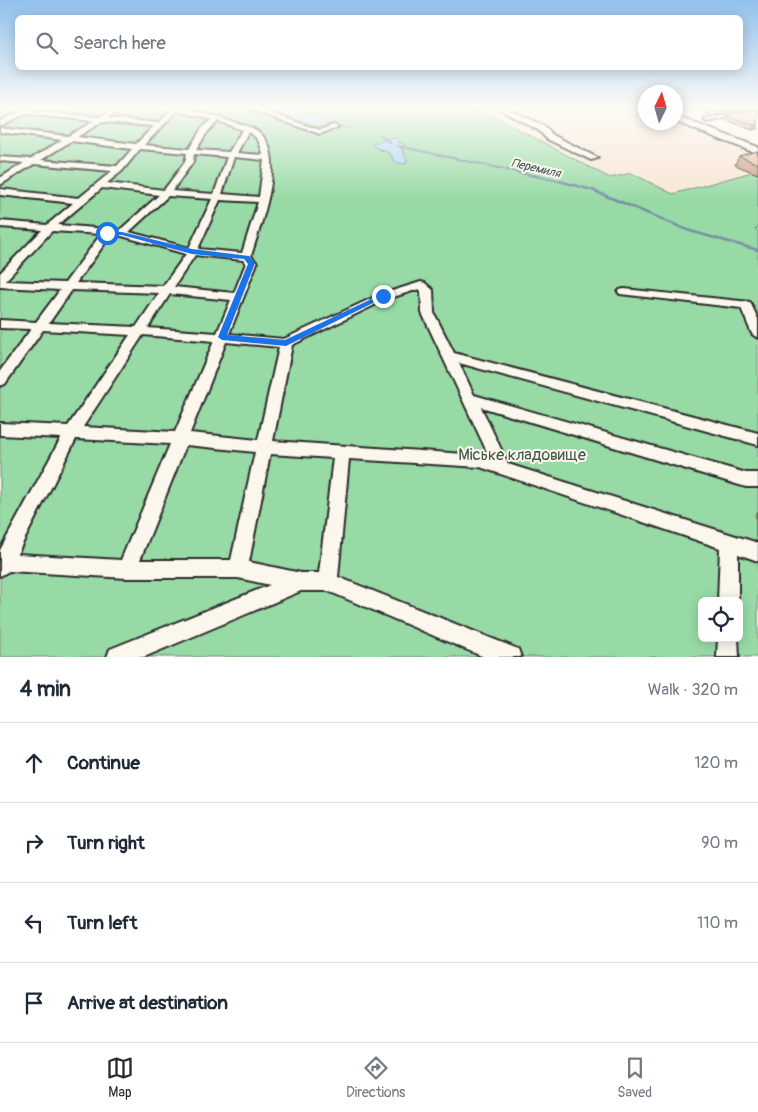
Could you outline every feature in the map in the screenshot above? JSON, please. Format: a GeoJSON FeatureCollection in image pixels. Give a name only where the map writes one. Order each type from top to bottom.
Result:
{"type":"FeatureCollection","features":[{"type":"Feature","properties":{"kind":"main road"},"geometry":{"type":"LineString","coordinates":[[726,139],[758,151]]}},
{"type":"Feature","properties":{"kind":"lane"},"geometry":{"type":"LineString","coordinates":[[0,182],[68,139],[231,156],[269,158]]}},
{"type":"Feature","properties":{"kind":"lane"},"geometry":{"type":"LineString","coordinates":[[0,280],[51,226],[119,169],[147,139]]}},
{"type":"Feature","properties":{"kind":"lane"},"geometry":{"type":"LineString","coordinates":[[122,234],[166,193],[189,162],[191,152],[200,139]]}},
{"type":"Feature","properties":{"kind":"lane"},"geometry":{"type":"LineString","coordinates":[[241,139],[231,156],[216,197],[192,252],[72,432],[1,565],[127,569],[238,568],[302,582],[328,582],[510,657]]}},
{"type":"Feature","properties":{"kind":"lane"},"geometry":{"type":"LineString","coordinates":[[246,257],[268,178],[269,158],[265,144],[261,139]]}},
{"type":"Feature","properties":{"kind":"lane"},"geometry":{"type":"LineString","coordinates":[[553,139],[594,158]]}},
{"type":"Feature","properties":{"kind":"lane"},"geometry":{"type":"LineString","coordinates":[[0,158],[119,169]]}},
{"type":"Feature","properties":{"kind":"lane"},"geometry":{"type":"LineString","coordinates":[[100,185],[166,193],[262,200]]}},
{"type":"Feature","properties":{"kind":"lane"},"geometry":{"type":"LineString","coordinates":[[0,192],[80,202]]}},
{"type":"Feature","properties":{"kind":"lane"},"geometry":{"type":"LineString","coordinates":[[0,224],[122,234],[192,252],[246,257],[252,263],[127,569]]}},
{"type":"Feature","properties":{"kind":"lane"},"geometry":{"type":"LineString","coordinates":[[0,381],[107,233]]}},
{"type":"Feature","properties":{"kind":"lane"},"geometry":{"type":"LineString","coordinates":[[0,284],[166,290],[237,297]]}},
{"type":"Feature","properties":{"kind":"lane"},"geometry":{"type":"LineString","coordinates":[[0,324],[139,331],[286,343],[383,296],[421,285],[427,290],[428,313],[503,469]]}},
{"type":"Feature","properties":{"kind":"lane"},"geometry":{"type":"LineString","coordinates":[[624,292],[746,304],[758,334]]}},
{"type":"Feature","properties":{"kind":"lane"},"geometry":{"type":"LineString","coordinates":[[238,568],[286,343]]}},
{"type":"Feature","properties":{"kind":"lane"},"geometry":{"type":"LineString","coordinates":[[449,356],[758,439]]}},
{"type":"Feature","properties":{"kind":"lane"},"geometry":{"type":"LineString","coordinates":[[471,400],[746,480],[758,480]]}},
{"type":"Feature","properties":{"kind":"lane"},"geometry":{"type":"LineString","coordinates":[[0,430],[180,438],[263,447],[480,461],[758,552]]}},
{"type":"Feature","properties":{"kind":"lane"},"geometry":{"type":"LineString","coordinates":[[328,582],[342,452]]}},
{"type":"Feature","properties":{"kind":"lane"},"geometry":{"type":"LineString","coordinates":[[728,597],[729,542]]}},
{"type":"Feature","properties":{"kind":"lane"},"geometry":{"type":"LineString","coordinates":[[118,657],[302,582]]}},
{"type":"Feature","properties":{"kind":"lane"},"geometry":{"type":"LineString","coordinates":[[728,642],[728,657]]}},
{"type":"Feature","properties":{"kind":"shaded area"},"geometry":{"type":"Polygon","coordinates":[[[536,139],[717,139],[758,155],[758,170],[673,194],[631,173],[610,178],[536,139]]]}},
{"type":"Feature","properties":{"kind":"green space","name":"Міське кладовище"},"geometry":{"type":"Polygon","coordinates":[[[0,139],[391,139],[373,144],[378,149],[388,152],[394,161],[406,164],[407,160],[398,140],[395,139],[536,139],[610,178],[631,173],[673,194],[752,172],[758,174],[758,228],[755,229],[758,231],[758,657],[0,657],[0,139]]]}},
{"type":"Feature","properties":{"kind":"water"},"geometry":{"type":"Polygon","coordinates":[[[391,139],[398,139],[398,142],[404,144],[401,148],[407,160],[406,164],[397,163],[388,152],[372,146],[375,143],[391,139]]]}},
{"type":"Feature","properties":{"kind":"building"},"geometry":{"type":"Polygon","coordinates":[[[757,151],[758,164],[739,156],[757,151]]]}},
{"type":"Feature","properties":{"kind":"waterway","name":"Перемиля"},"geometry":{"type":"LineString","coordinates":[[385,139],[390,143]]}},
{"type":"Feature","properties":{"kind":"waterway","name":"Перемиля"},"geometry":{"type":"LineString","coordinates":[[398,146],[522,173]]}},
{"type":"Feature","properties":{"kind":"waterway","name":"Перемиля"},"geometry":{"type":"LineString","coordinates":[[516,172],[592,190],[690,231],[758,250]]}},
{"type":"Feature","properties":{"kind":"route"},"geometry":{"type":"LineString","coordinates":[[107,233],[122,234],[192,252],[246,257],[252,263],[222,337],[286,343],[383,296]]}}]}
